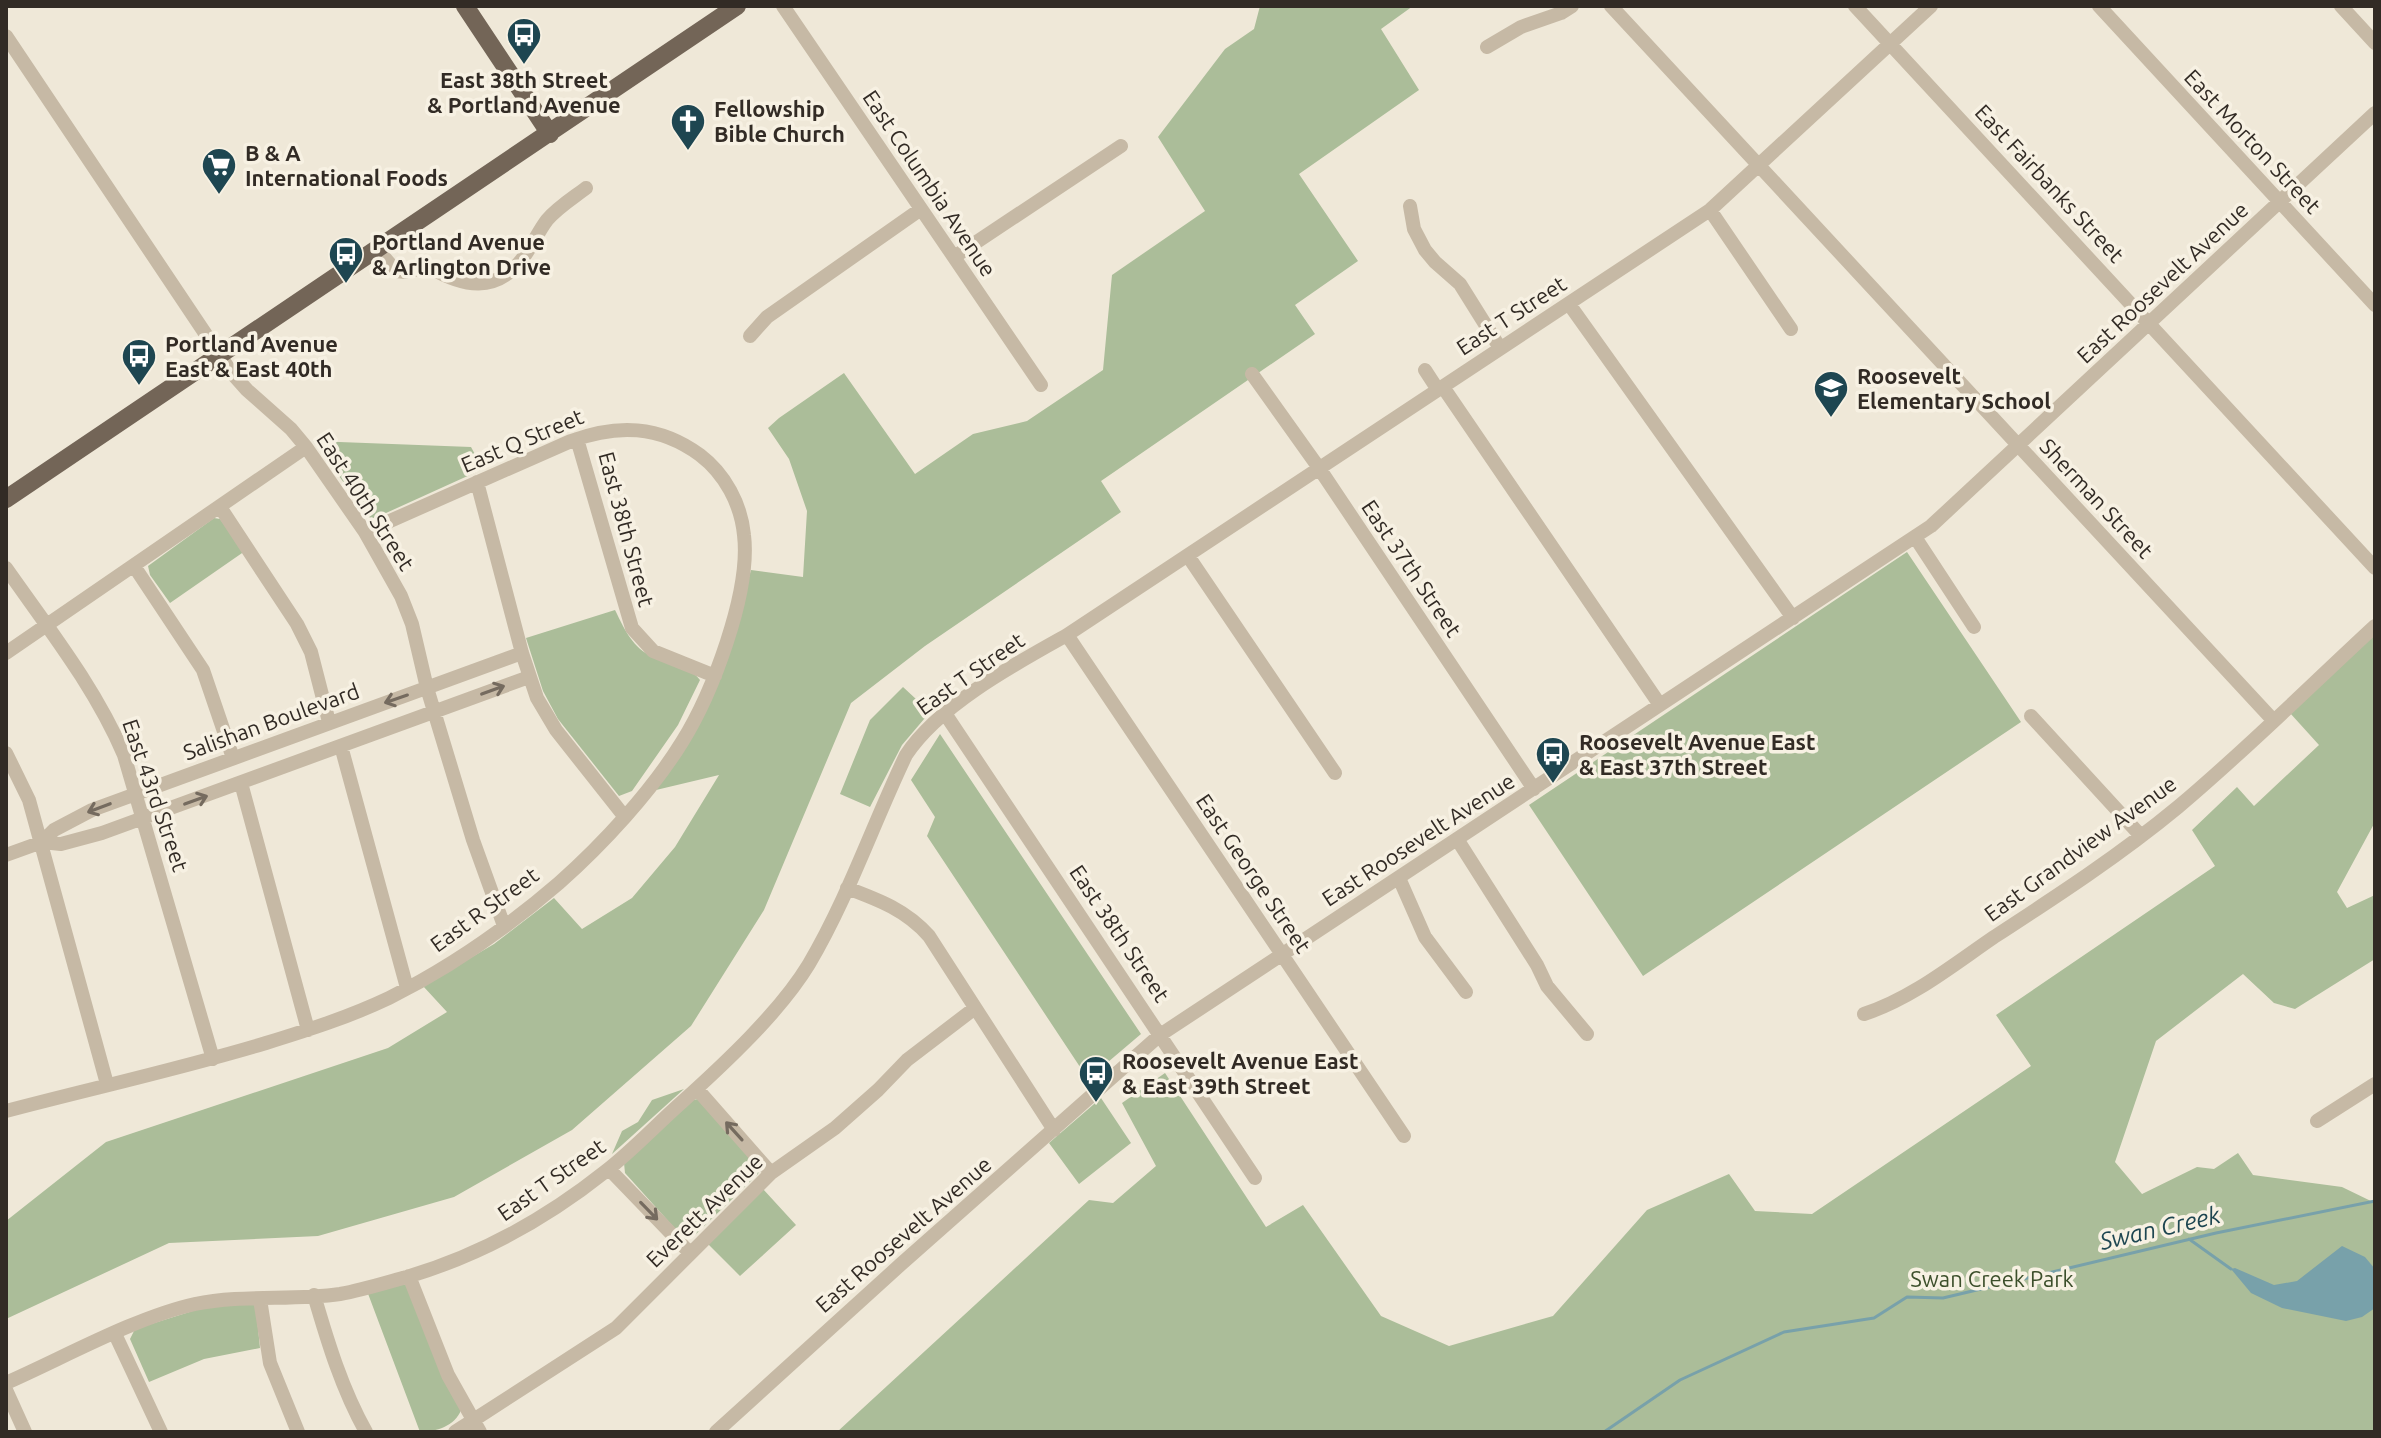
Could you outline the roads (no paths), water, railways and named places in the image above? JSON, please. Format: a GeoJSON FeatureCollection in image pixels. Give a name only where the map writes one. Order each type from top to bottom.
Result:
{"type":"FeatureCollection","features":[{"type":"Feature","properties":{"kind":"main road"},"geometry":{"type":"LineString","coordinates":[[465,6],[550,134]]}},
{"type":"Feature","properties":{"kind":"main road"},"geometry":{"type":"LineString","coordinates":[[6,499],[737,6]]}},
{"type":"Feature","properties":{"kind":"street","name":"East Columbia Avenue"},"geometry":{"type":"LineString","coordinates":[[783,6],[1041,385]]}},
{"type":"Feature","properties":{"kind":"street"},"geometry":{"type":"LineString","coordinates":[[1487,47],[1521,27],[1572,6]]}},
{"type":"Feature","properties":{"kind":"street","name":"Sherman Street"},"geometry":{"type":"LineString","coordinates":[[1611,6],[2273,720]]}},
{"type":"Feature","properties":{"kind":"street","name":"East Fairbanks Street"},"geometry":{"type":"LineString","coordinates":[[1855,6],[2375,568]]}},
{"type":"Feature","properties":{"kind":"street","name":"East T Street"},"geometry":{"type":"LineString","coordinates":[[6,1383],[115,1334],[191,1305],[224,1298],[340,1294],[409,1276],[464,1258],[510,1236],[562,1204],[609,1169],[697,1089],[734,1053],[800,976],[828,928],[906,755],[922,735],[1013,665],[1067,635],[1710,210],[1931,6]]}},
{"type":"Feature","properties":{"kind":"street","name":"East Morton Street"},"geometry":{"type":"LineString","coordinates":[[2099,6],[2375,305]]}},
{"type":"Feature","properties":{"kind":"street"},"geometry":{"type":"LineString","coordinates":[[2341,6],[2375,43]]}},
{"type":"Feature","properties":{"kind":"street","name":"East 40th Street"},"geometry":{"type":"LineString","coordinates":[[6,36],[219,355],[247,390],[291,429],[306,447],[389,571],[412,624],[434,712],[473,840],[504,926]]}},
{"type":"Feature","properties":{"kind":"street","name":"East Roosevelt Avenue"},"geometry":{"type":"LineString","coordinates":[[716,1432],[1160,1035],[1931,526],[2375,113]]}},
{"type":"Feature","properties":{"kind":"street"},"geometry":{"type":"LineString","coordinates":[[954,257],[1121,146]]}},
{"type":"Feature","properties":{"kind":"street"},"geometry":{"type":"LineString","coordinates":[[377,249],[396,271],[429,267],[456,282],[489,283],[521,262],[546,222],[586,188]]}},
{"type":"Feature","properties":{"kind":"street"},"geometry":{"type":"LineString","coordinates":[[1410,206],[1414,229],[1425,250],[1460,284],[1500,348]]}},
{"type":"Feature","properties":{"kind":"street"},"geometry":{"type":"LineString","coordinates":[[750,336],[767,317],[921,209]]}},
{"type":"Feature","properties":{"kind":"street"},"geometry":{"type":"LineString","coordinates":[[1710,210],[1791,329]]}},
{"type":"Feature","properties":{"kind":"street"},"geometry":{"type":"LineString","coordinates":[[1569,304],[1793,618]]}},
{"type":"Feature","properties":{"kind":"street"},"geometry":{"type":"LineString","coordinates":[[1425,370],[1441,388],[1660,705]]}},
{"type":"Feature","properties":{"kind":"street","name":"East 37th Street"},"geometry":{"type":"LineString","coordinates":[[1252,374],[1319,468],[1534,789]]}},
{"type":"Feature","properties":{"kind":"street","name":"East Q Street"},"geometry":{"type":"LineString","coordinates":[[365,532],[577,439],[602,431],[628,428],[673,438],[706,460],[731,490]]}},
{"type":"Feature","properties":{"kind":"street","name":"East 38th Street"},"geometry":{"type":"LineString","coordinates":[[577,439],[632,628],[653,651],[715,676]]}},
{"type":"Feature","properties":{"kind":"street"},"geometry":{"type":"LineString","coordinates":[[6,653],[306,447]]}},
{"type":"Feature","properties":{"kind":"street"},"geometry":{"type":"LineString","coordinates":[[477,482],[529,677],[549,720],[624,816]]}},
{"type":"Feature","properties":{"kind":"street","name":"East R Street"},"geometry":{"type":"LineString","coordinates":[[6,1111],[213,1059],[308,1030],[369,1007],[407,988],[504,926],[562,880],[652,783],[682,742],[715,676],[731,625],[743,566],[744,536],[731,490]]}},
{"type":"Feature","properties":{"kind":"street"},"geometry":{"type":"LineString","coordinates":[[220,507],[297,624],[311,652],[329,722]]}},
{"type":"Feature","properties":{"kind":"street"},"geometry":{"type":"LineString","coordinates":[[1915,537],[1974,627]]}},
{"type":"Feature","properties":{"kind":"street"},"geometry":{"type":"LineString","coordinates":[[1188,556],[1335,773]]}},
{"type":"Feature","properties":{"kind":"street"},"geometry":{"type":"LineString","coordinates":[[134,566],[203,670],[233,758]]}},
{"type":"Feature","properties":{"kind":"street","name":"East 43rd Street"},"geometry":{"type":"LineString","coordinates":[[6,568],[110,723],[144,818],[213,1059]]}},
{"type":"Feature","properties":{"kind":"street","name":"East Grandview Avenue"},"geometry":{"type":"LineString","coordinates":[[1864,1014],[1882,1008],[1943,972],[2141,836],[2178,807],[2375,626]]}},
{"type":"Feature","properties":{"kind":"street","name":"East George Street"},"geometry":{"type":"LineString","coordinates":[[1067,635],[1404,1136]]}},
{"type":"Feature","properties":{"kind":"street","name":"Salishan Boulevard"},"geometry":{"type":"LineString","coordinates":[[6,855],[42,842],[65,823],[136,793],[522,653]]}},
{"type":"Feature","properties":{"kind":"street","name":"Salishan Boulevard"},"geometry":{"type":"LineString","coordinates":[[42,842],[55,845],[75,841],[144,818],[529,677]]}},
{"type":"Feature","properties":{"kind":"street","name":"East 38th Street"},"geometry":{"type":"LineString","coordinates":[[946,715],[1255,1178]]}},
{"type":"Feature","properties":{"kind":"street"},"geometry":{"type":"LineString","coordinates":[[2031,716],[2141,836]]}},
{"type":"Feature","properties":{"kind":"street"},"geometry":{"type":"LineString","coordinates":[[341,746],[407,988]]}},
{"type":"Feature","properties":{"kind":"street"},"geometry":{"type":"LineString","coordinates":[[6,753],[29,800],[42,842],[107,1084]]}},
{"type":"Feature","properties":{"kind":"street"},"geometry":{"type":"LineString","coordinates":[[241,783],[308,1030]]}},
{"type":"Feature","properties":{"kind":"street"},"geometry":{"type":"LineString","coordinates":[[1457,839],[1537,965],[1547,986],[1587,1034]]}},
{"type":"Feature","properties":{"kind":"street"},"geometry":{"type":"LineString","coordinates":[[1399,878],[1425,937],[1466,992]]}},
{"type":"Feature","properties":{"kind":"street"},"geometry":{"type":"LineString","coordinates":[[847,888],[886,903],[917,923],[929,936],[1054,1130]]}},
{"type":"Feature","properties":{"kind":"street","name":"Everett Avenue"},"geometry":{"type":"LineString","coordinates":[[455,1432],[476,1427],[616,1328],[771,1173],[835,1128],[907,1060],[975,1008]]}},
{"type":"Feature","properties":{"kind":"street"},"geometry":{"type":"LineString","coordinates":[[2317,1121],[2375,1084]]}},
{"type":"Feature","properties":{"kind":"street"},"geometry":{"type":"LineString","coordinates":[[697,1089],[771,1173]]}},
{"type":"Feature","properties":{"kind":"street"},"geometry":{"type":"LineString","coordinates":[[609,1169],[689,1252]]}},
{"type":"Feature","properties":{"kind":"street"},"geometry":{"type":"LineString","coordinates":[[409,1276],[448,1375],[476,1427]]}},
{"type":"Feature","properties":{"kind":"street"},"geometry":{"type":"LineString","coordinates":[[314,1295],[349,1402],[366,1432]]}},
{"type":"Feature","properties":{"kind":"street"},"geometry":{"type":"LineString","coordinates":[[260,1299],[270,1363],[298,1432]]}},
{"type":"Feature","properties":{"kind":"street"},"geometry":{"type":"LineString","coordinates":[[115,1334],[161,1432]]}},
{"type":"Feature","properties":{"kind":"street"},"geometry":{"type":"LineString","coordinates":[[6,1390],[25,1432]]}},
{"type":"Feature","properties":{"kind":"water"},"geometry":{"type":"Polygon","coordinates":[[[2342,1246],[2365,1257],[2375,1269],[2375,1308],[2362,1317],[2346,1321],[2282,1308],[2251,1293],[2231,1269],[2274,1285],[2297,1281],[2342,1246]]]}},
{"type":"Feature","properties":{"kind":"waterway","name":"Swan Creek"},"geometry":{"type":"LineString","coordinates":[[1604,1432],[1680,1380],[1784,1332],[1874,1318],[1907,1297],[1943,1298],[2216,1233],[2375,1201]]}},
{"type":"Feature","properties":{"kind":"waterway"},"geometry":{"type":"LineString","coordinates":[[2189,1239],[2231,1269]]}},
{"type":"Feature","properties":{"kind":"place","name":"East 38th Street & Portland Avenue"},"geometry":{"type":"Point","coordinates":[524,66]}},
{"type":"Feature","properties":{"kind":"place","name":"Fellowship Bible Church"},"geometry":{"type":"Point","coordinates":[688,152]}},
{"type":"Feature","properties":{"kind":"place","name":"B & A International Foods"},"geometry":{"type":"Point","coordinates":[219,196]}},
{"type":"Feature","properties":{"kind":"place","name":"Portland Avenue & Arlington Drive"},"geometry":{"type":"Point","coordinates":[346,285]}},
{"type":"Feature","properties":{"kind":"place","name":"Portland Avenue East & East 40th"},"geometry":{"type":"Point","coordinates":[139,387]}},
{"type":"Feature","properties":{"kind":"place","name":"Roosevelt Elementary School"},"geometry":{"type":"Point","coordinates":[1831,419]}},
{"type":"Feature","properties":{"kind":"place","name":"Roosevelt Avenue East & East 37th Street"},"geometry":{"type":"Point","coordinates":[1553,785]}},
{"type":"Feature","properties":{"kind":"place","name":"Roosevelt Avenue East & East 39th Street"},"geometry":{"type":"Point","coordinates":[1096,1104]}},
{"type":"Feature","properties":{"kind":"park label","name":"Swan Creek Park"},"geometry":{"type":"Point","coordinates":[1992,1278]}}]}
